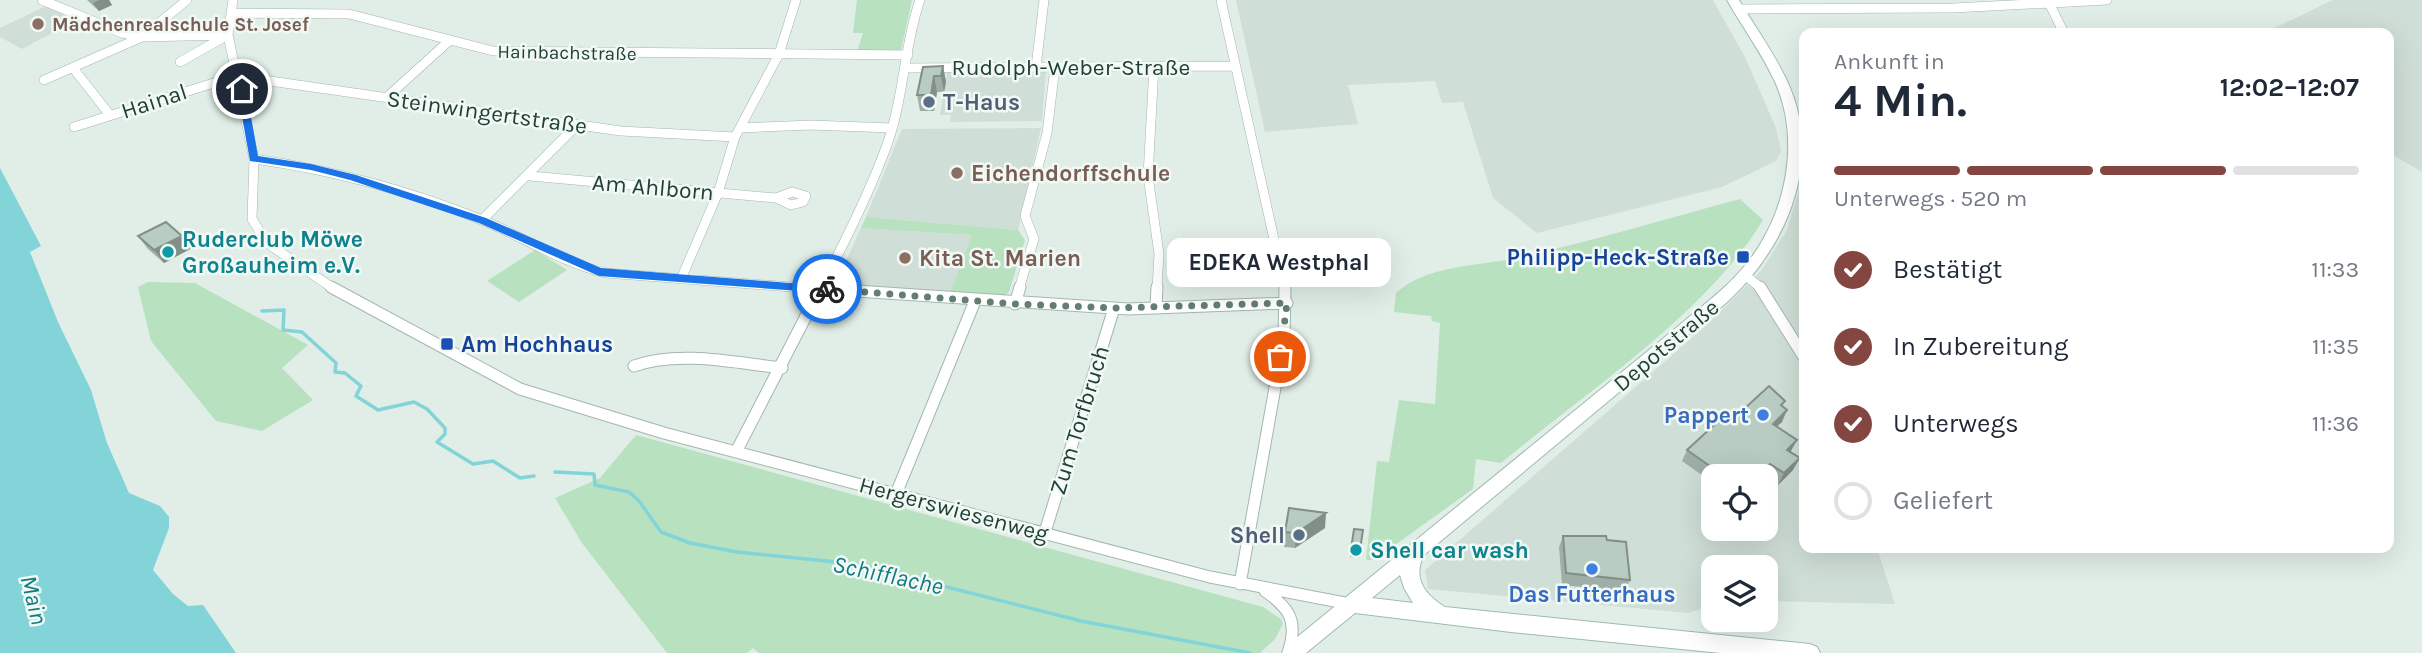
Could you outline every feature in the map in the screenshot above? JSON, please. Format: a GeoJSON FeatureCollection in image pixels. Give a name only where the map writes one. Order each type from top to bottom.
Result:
{"type":"FeatureCollection","features":[{"type":"Feature","properties":{"kind":"main road","name":"Depotstraße"},"geometry":{"type":"LineString","coordinates":[[1290,653],[1658,352],[1745,275],[1766,247],[1780,218],[1792,182],[1794,148],[1790,109],[1782,85],[1735,4]]}},
{"type":"Feature","properties":{"kind":"main road"},"geometry":{"type":"LineString","coordinates":[[1419,549],[1409,567],[1412,589],[1425,605],[1444,617]]}},
{"type":"Feature","properties":{"kind":"main road"},"geometry":{"type":"LineString","coordinates":[[1350,604],[1444,617],[1810,653]]}},
{"type":"Feature","properties":{"kind":"street"},"geometry":{"type":"LineString","coordinates":[[42,0],[122,33],[142,37],[228,35]]}},
{"type":"Feature","properties":{"kind":"street"},"geometry":{"type":"LineString","coordinates":[[44,80],[142,37],[187,0]]}},
{"type":"Feature","properties":{"kind":"street"},"geometry":{"type":"LineString","coordinates":[[228,35],[233,0]]}},
{"type":"Feature","properties":{"kind":"street"},"geometry":{"type":"LineString","coordinates":[[681,279],[718,193],[738,132],[779,54],[796,0]]}},
{"type":"Feature","properties":{"kind":"street"},"geometry":{"type":"LineString","coordinates":[[737,452],[821,289],[891,128],[906,68],[910,28],[920,0]]}},
{"type":"Feature","properties":{"kind":"street"},"geometry":{"type":"LineString","coordinates":[[1036,67],[1044,0]]}},
{"type":"Feature","properties":{"kind":"street"},"geometry":{"type":"LineString","coordinates":[[1221,0],[1279,251],[1287,303],[1240,584]]}},
{"type":"Feature","properties":{"kind":"street"},"geometry":{"type":"LineString","coordinates":[[1735,4],[1953,8],[2107,0]]}},
{"type":"Feature","properties":{"kind":"street"},"geometry":{"type":"LineString","coordinates":[[2049,3],[2062,28]]}},
{"type":"Feature","properties":{"kind":"street","name":"Hainbachstraße"},"geometry":{"type":"LineString","coordinates":[[231,13],[349,14],[493,51],[908,55]]}},
{"type":"Feature","properties":{"kind":"street"},"geometry":{"type":"LineString","coordinates":[[180,62],[228,35]]}},
{"type":"Feature","properties":{"kind":"street","name":"Hergerswiesenweg"},"geometry":{"type":"LineString","coordinates":[[228,35],[254,159],[252,219],[267,243],[316,279],[507,384],[560,402],[737,452],[1240,584],[1350,604]]}},
{"type":"Feature","properties":{"kind":"street"},"geometry":{"type":"LineString","coordinates":[[386,98],[449,41]]}},
{"type":"Feature","properties":{"kind":"street"},"geometry":{"type":"LineString","coordinates":[[1154,66],[1147,176],[1159,254],[1156,307]]}},
{"type":"Feature","properties":{"kind":"street","name":"Rudolph-Weber-Straße"},"geometry":{"type":"LineString","coordinates":[[906,68],[1236,66]]}},
{"type":"Feature","properties":{"kind":"street"},"geometry":{"type":"LineString","coordinates":[[1015,304],[1033,243],[1025,216],[1048,133],[1055,67]]}},
{"type":"Feature","properties":{"kind":"street","name":"Hainal"},"geometry":{"type":"LineString","coordinates":[[73,68],[110,116]]}},
{"type":"Feature","properties":{"kind":"street","name":"Steinwingertstraße"},"geometry":{"type":"LineString","coordinates":[[239,78],[643,133],[738,132],[818,125],[891,128]]}},
{"type":"Feature","properties":{"kind":"street","name":"Hainal"},"geometry":{"type":"LineString","coordinates":[[74,127],[239,78]]}},
{"type":"Feature","properties":{"kind":"street"},"geometry":{"type":"LineString","coordinates":[[482,220],[530,176],[577,125]]}},
{"type":"Feature","properties":{"kind":"street"},"geometry":{"type":"LineString","coordinates":[[254,159],[328,170],[482,220],[592,270],[1015,304],[1114,308],[1287,303]]}},
{"type":"Feature","properties":{"kind":"street","name":"Am Ahlborn"},"geometry":{"type":"LineString","coordinates":[[530,176],[776,198]]}},
{"type":"Feature","properties":{"kind":"street"},"geometry":{"type":"LineString","coordinates":[[1745,275],[1764,290],[1799,349]]}},
{"type":"Feature","properties":{"kind":"street"},"geometry":{"type":"LineString","coordinates":[[896,494],[975,301]]}},
{"type":"Feature","properties":{"kind":"street","name":"Zum Torfbruch"},"geometry":{"type":"LineString","coordinates":[[1045,532],[1114,308]]}},
{"type":"Feature","properties":{"kind":"street"},"geometry":{"type":"LineString","coordinates":[[634,366],[641,361],[674,361],[782,368]]}},
{"type":"Feature","properties":{"kind":"street"},"geometry":{"type":"LineString","coordinates":[[1260,588],[1284,604],[1294,616],[1290,653]]}},
{"type":"Feature","properties":{"kind":"shaded area"},"geometry":{"type":"Polygon","coordinates":[[[1236,0],[1713,0],[1745,57],[1776,128],[1781,151],[1776,161],[1722,187],[1537,233],[1493,198],[1463,102],[1442,103],[1435,81],[1348,85],[1358,124],[1265,132],[1236,0]]]}},
{"type":"Feature","properties":{"kind":"shaded area"},"geometry":{"type":"Polygon","coordinates":[[[2333,0],[2422,0],[2422,172],[2394,156],[2394,28],[2274,28],[2333,0]]]}},
{"type":"Feature","properties":{"kind":"shaded area","name":"Mädchenrealschule St. Josef"},"geometry":{"type":"Polygon","coordinates":[[[46,6],[77,20],[22,49],[0,37],[0,28],[46,6]]]}},
{"type":"Feature","properties":{"kind":"shaded area"},"geometry":{"type":"Polygon","coordinates":[[[1046,71],[1042,121],[950,122],[951,115],[940,115],[947,72],[1046,71]]]}},
{"type":"Feature","properties":{"kind":"shaded area","name":"Eichendorffschule"},"geometry":{"type":"Polygon","coordinates":[[[1041,128],[1018,230],[866,217],[902,129],[1041,128]]]}},
{"type":"Feature","properties":{"kind":"shaded area"},"geometry":{"type":"Polygon","coordinates":[[[1799,184],[1799,553],[1879,553],[1895,604],[1778,601],[1778,555],[1701,555],[1701,609],[1688,613],[1428,589],[1425,570],[1708,324],[1761,271],[1787,230],[1799,184]]]}},
{"type":"Feature","properties":{"kind":"shaded area","name":"Kita St. Marien"},"geometry":{"type":"Polygon","coordinates":[[[861,228],[972,235],[950,292],[840,285],[837,280],[861,228]]]}},
{"type":"Feature","properties":{"kind":"green space"},"geometry":{"type":"Polygon","coordinates":[[[857,0],[912,0],[901,50],[857,52],[863,33],[853,33],[857,0]]]}},
{"type":"Feature","properties":{"kind":"green space"},"geometry":{"type":"Polygon","coordinates":[[[1740,199],[1763,220],[1711,287],[1678,319],[1501,463],[1476,459],[1473,489],[1374,560],[1366,560],[1377,461],[1389,462],[1399,400],[1435,404],[1440,323],[1432,321],[1431,316],[1394,312],[1396,293],[1422,277],[1438,272],[1517,258],[1740,199]]]}},
{"type":"Feature","properties":{"kind":"green space"},"geometry":{"type":"Polygon","coordinates":[[[866,217],[1018,230],[1025,240],[1009,292],[1004,296],[950,292],[972,235],[861,228],[866,217]]]}},
{"type":"Feature","properties":{"kind":"green space"},"geometry":{"type":"Polygon","coordinates":[[[535,250],[567,270],[519,302],[487,281],[535,250]]]}},
{"type":"Feature","properties":{"kind":"green space"},"geometry":{"type":"Polygon","coordinates":[[[148,282],[195,283],[308,345],[282,368],[313,400],[262,431],[216,421],[151,341],[138,287],[148,282]]]}},
{"type":"Feature","properties":{"kind":"green space"},"geometry":{"type":"Polygon","coordinates":[[[636,435],[1263,607],[1281,619],[1283,624],[1275,639],[1260,653],[759,653],[753,648],[747,653],[667,653],[582,543],[555,498],[600,478],[636,435]]]}},
{"type":"Feature","properties":{"kind":"water","name":"Main"},"geometry":{"type":"Polygon","coordinates":[[[0,168],[41,246],[30,252],[58,322],[91,390],[107,443],[129,493],[160,506],[169,517],[169,528],[153,570],[173,594],[188,606],[203,605],[236,653],[0,653],[0,168]]]}},
{"type":"Feature","properties":{"kind":"building"},"geometry":{"type":"Polygon","coordinates":[[[943,66],[941,76],[934,76],[931,95],[917,95],[923,67],[943,66]]]}},
{"type":"Feature","properties":{"kind":"building"},"geometry":{"type":"Polygon","coordinates":[[[166,222],[182,236],[154,250],[138,236],[166,222]]]}},
{"type":"Feature","properties":{"kind":"building"},"geometry":{"type":"Polygon","coordinates":[[[1769,386],[1785,401],[1781,405],[1787,410],[1773,424],[1797,440],[1787,450],[1799,459],[1784,473],[1778,469],[1778,464],[1707,464],[1687,450],[1725,415],[1732,420],[1769,386]]]}},
{"type":"Feature","properties":{"kind":"building"},"geometry":{"type":"Polygon","coordinates":[[[1289,508],[1326,513],[1296,533],[1285,532],[1289,508]]]}},
{"type":"Feature","properties":{"kind":"building"},"geometry":{"type":"Polygon","coordinates":[[[1354,529],[1363,530],[1360,550],[1351,549],[1354,529]]]}},
{"type":"Feature","properties":{"kind":"building","name":"Das Futterhaus"},"geometry":{"type":"Polygon","coordinates":[[[1563,536],[1606,536],[1607,540],[1626,542],[1630,580],[1566,573],[1563,536]]]}},
{"type":"Feature","properties":{"kind":"waterway","name":"Schifflache"},"geometry":{"type":"LineString","coordinates":[[262,311],[284,310],[283,330],[302,332],[336,363],[335,372],[345,373],[361,386],[356,396],[378,410],[414,402],[427,409],[445,428],[445,434],[437,442],[473,464],[493,461],[520,478],[534,476]]}},
{"type":"Feature","properties":{"kind":"waterway","name":"Schifflache"},"geometry":{"type":"LineString","coordinates":[[555,472],[594,474],[595,485],[629,492],[639,501],[661,532],[690,543],[737,552],[856,564],[1081,621],[1250,653]]}},
{"type":"Feature","properties":{"kind":"way so far"},"geometry":{"type":"LineString","coordinates":[[827,289],[1015,304],[1128,309],[1287,303],[1280,357]]}},
{"type":"Feature","properties":{"kind":"place","name":"Mädchenrealschule St. Josef"},"geometry":{"type":"Point","coordinates":[38,24]}},
{"type":"Feature","properties":{"kind":"place","name":"T-Haus"},"geometry":{"type":"Point","coordinates":[929,102]}},
{"type":"Feature","properties":{"kind":"place","name":"Eichendorffschule"},"geometry":{"type":"Point","coordinates":[957,173]}},
{"type":"Feature","properties":{"kind":"place","name":"Ruderclub Möwe Großauheim e.V."},"geometry":{"type":"Point","coordinates":[168,252]}},
{"type":"Feature","properties":{"kind":"place","name":"Philipp-Heck-Straße"},"geometry":{"type":"Point","coordinates":[1743,257]}},
{"type":"Feature","properties":{"kind":"place","name":"Kita St. Marien"},"geometry":{"type":"Point","coordinates":[905,258]}},
{"type":"Feature","properties":{"kind":"place","name":"Am Hochhaus"},"geometry":{"type":"Point","coordinates":[447,344]}},
{"type":"Feature","properties":{"kind":"place","name":"EDEKA Westphal"},"geometry":{"type":"Point","coordinates":[1280,357]}},
{"type":"Feature","properties":{"kind":"place","name":"Pappert"},"geometry":{"type":"Point","coordinates":[1763,415]}},
{"type":"Feature","properties":{"kind":"place","name":"Shell"},"geometry":{"type":"Point","coordinates":[1299,535]}},
{"type":"Feature","properties":{"kind":"place","name":"Shell car wash"},"geometry":{"type":"Point","coordinates":[1356,550]}},
{"type":"Feature","properties":{"kind":"place","name":"Das Futterhaus"},"geometry":{"type":"Point","coordinates":[1592,569]}},
{"type":"Feature","properties":{"kind":"route"},"geometry":{"type":"LineString","coordinates":[[242,89],[254,159],[328,170],[482,220],[599,272],[827,289]]}}]}
